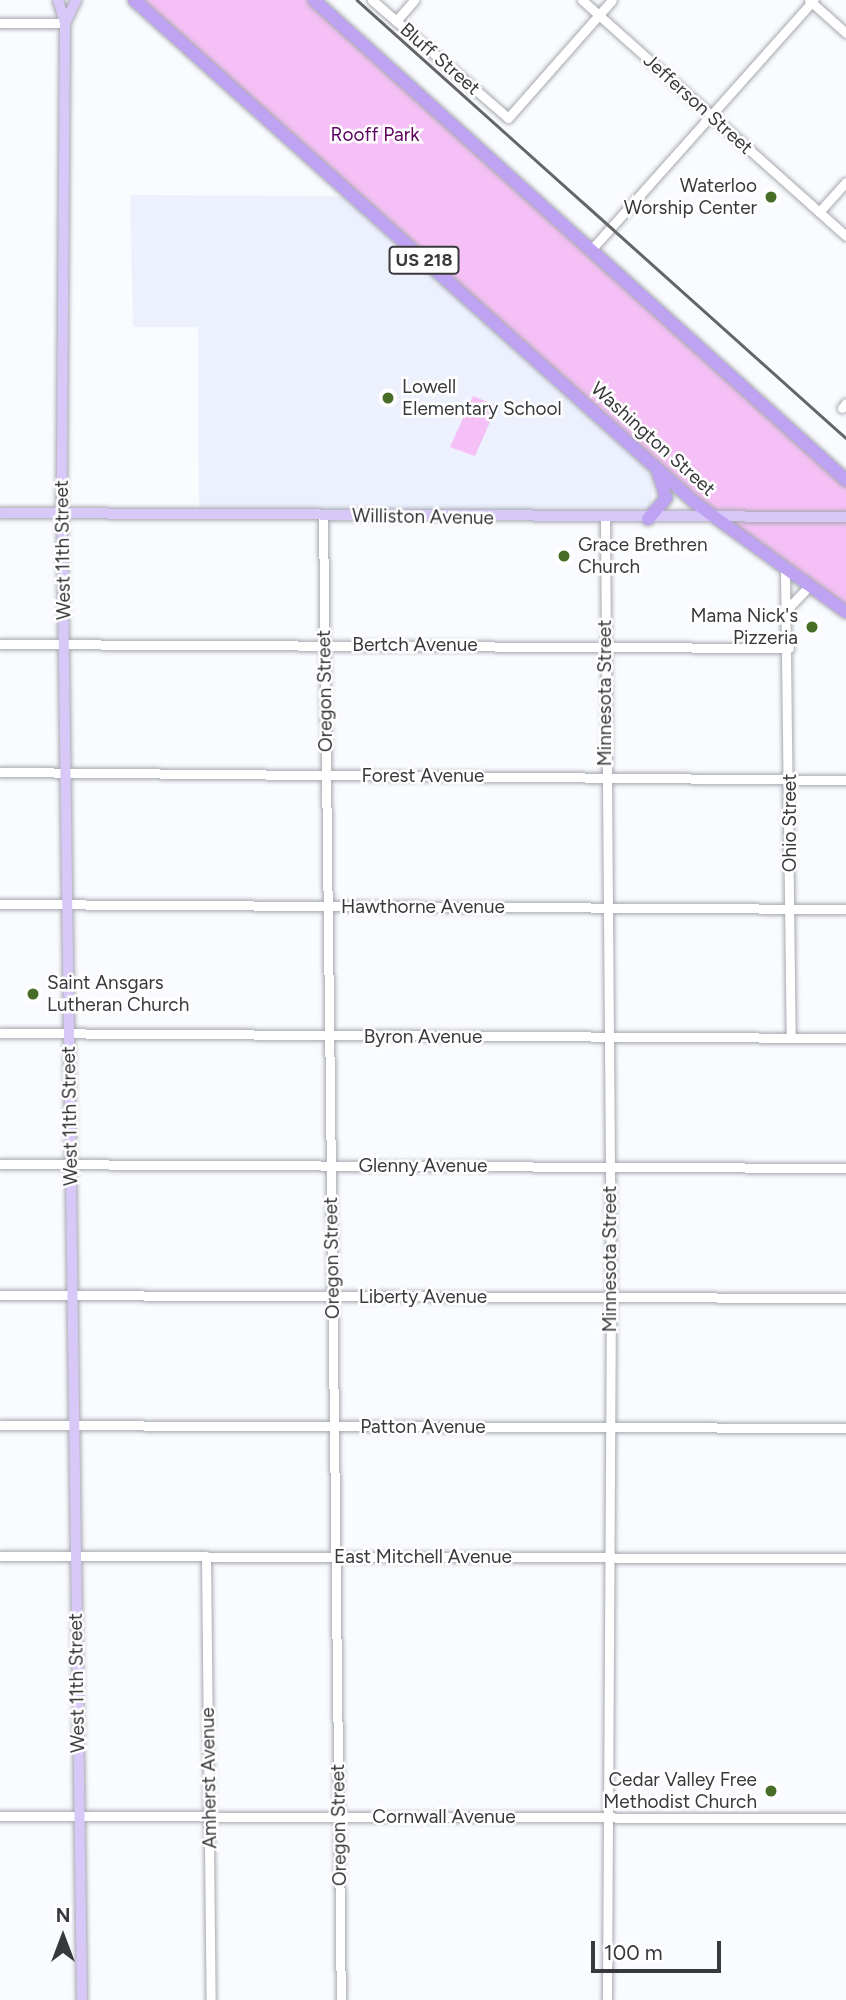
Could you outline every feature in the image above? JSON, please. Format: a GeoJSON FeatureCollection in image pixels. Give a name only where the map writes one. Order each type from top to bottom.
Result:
{"type":"FeatureCollection","features":[{"type":"Feature","properties":{"kind":"highway","name":"Washington Street"},"geometry":{"type":"LineString","coordinates":[[134,0],[656,468],[716,519],[785,571],[846,612]]}},
{"type":"Feature","properties":{"kind":"highway"},"geometry":{"type":"LineString","coordinates":[[314,0],[846,480]]}},
{"type":"Feature","properties":{"kind":"highway"},"geometry":{"type":"LineString","coordinates":[[648,519],[666,498],[656,468]]}},
{"type":"Feature","properties":{"kind":"main road","name":"West 11th Street"},"geometry":{"type":"LineString","coordinates":[[58,0],[65,23],[62,513],[82,2000]]}},
{"type":"Feature","properties":{"kind":"main road","name":"West 11th Street"},"geometry":{"type":"LineString","coordinates":[[65,23],[76,0]]}},
{"type":"Feature","properties":{"kind":"main road","name":"Williston Avenue"},"geometry":{"type":"LineString","coordinates":[[0,513],[605,519],[846,517]]}},
{"type":"Feature","properties":{"kind":"street","name":"Bluff Street"},"geometry":{"type":"LineString","coordinates":[[372,0],[508,118],[599,15]]}},
{"type":"Feature","properties":{"kind":"street"},"geometry":{"type":"LineString","coordinates":[[396,21],[414,0]]}},
{"type":"Feature","properties":{"kind":"street","name":"Jefferson Street"},"geometry":{"type":"LineString","coordinates":[[582,0],[846,236]]}},
{"type":"Feature","properties":{"kind":"street"},"geometry":{"type":"LineString","coordinates":[[599,15],[612,0]]}},
{"type":"Feature","properties":{"kind":"street"},"geometry":{"type":"LineString","coordinates":[[590,251],[811,1],[846,33]]}},
{"type":"Feature","properties":{"kind":"street"},"geometry":{"type":"LineString","coordinates":[[0,23],[65,23]]}},
{"type":"Feature","properties":{"kind":"street"},"geometry":{"type":"LineString","coordinates":[[819,212],[846,182]]}},
{"type":"Feature","properties":{"kind":"street","name":"Oregon Street"},"geometry":{"type":"LineString","coordinates":[[323,516],[341,2000]]}},
{"type":"Feature","properties":{"kind":"street","name":"Minnesota Street"},"geometry":{"type":"LineString","coordinates":[[605,519],[611,1298],[606,1557],[607,2000]]}},
{"type":"Feature","properties":{"kind":"street","name":"Ohio Street"},"geometry":{"type":"LineString","coordinates":[[785,571],[789,608],[792,1038]]}},
{"type":"Feature","properties":{"kind":"street"},"geometry":{"type":"LineString","coordinates":[[789,608],[808,587]]}},
{"type":"Feature","properties":{"kind":"street","name":"Bertch Avenue"},"geometry":{"type":"LineString","coordinates":[[0,644],[789,648]]}},
{"type":"Feature","properties":{"kind":"street","name":"Forest Avenue"},"geometry":{"type":"LineString","coordinates":[[0,772],[846,780]]}},
{"type":"Feature","properties":{"kind":"street","name":"Hawthorne Avenue"},"geometry":{"type":"LineString","coordinates":[[0,904],[846,909]]}},
{"type":"Feature","properties":{"kind":"street","name":"Byron Avenue"},"geometry":{"type":"LineString","coordinates":[[0,1033],[846,1038]]}},
{"type":"Feature","properties":{"kind":"street","name":"Glenny Avenue"},"geometry":{"type":"LineString","coordinates":[[0,1164],[846,1168]]}},
{"type":"Feature","properties":{"kind":"street","name":"Liberty Avenue"},"geometry":{"type":"LineString","coordinates":[[0,1295],[846,1298]]}},
{"type":"Feature","properties":{"kind":"street","name":"Patton Avenue"},"geometry":{"type":"LineString","coordinates":[[0,1425],[846,1428]]}},
{"type":"Feature","properties":{"kind":"street","name":"East Mitchell Avenue"},"geometry":{"type":"LineString","coordinates":[[0,1556],[846,1558]]}},
{"type":"Feature","properties":{"kind":"street","name":"Amherst Avenue"},"geometry":{"type":"LineString","coordinates":[[206,1556],[211,2000]]}},
{"type":"Feature","properties":{"kind":"street","name":"Cornwall Avenue"},"geometry":{"type":"LineString","coordinates":[[0,1815],[846,1818]]}},
{"type":"Feature","properties":{"kind":"shaded area","name":"Lowell Elementary School"},"geometry":{"type":"Polygon","coordinates":[[[130,195],[352,196],[656,468],[648,519],[199,515],[198,327],[133,327],[130,195]]]}},
{"type":"Feature","properties":{"kind":"green space","name":"Rooff Park"},"geometry":{"type":"Polygon","coordinates":[[[134,0],[314,0],[846,476],[846,612],[764,556],[134,0]]]}},
{"type":"Feature","properties":{"kind":"green space"},"geometry":{"type":"Polygon","coordinates":[[[473,396],[497,406],[475,456],[450,447],[473,396]]]}},
{"type":"Feature","properties":{"kind":"railway"},"geometry":{"type":"LineString","coordinates":[[357,0],[846,438]]}},
{"type":"Feature","properties":{"kind":"place","name":"Waterloo Worship Center"},"geometry":{"type":"Point","coordinates":[771,197]}},
{"type":"Feature","properties":{"kind":"place","name":"Lowell Elementary School"},"geometry":{"type":"Point","coordinates":[388,398]}},
{"type":"Feature","properties":{"kind":"place","name":"Grace Brethren Church"},"geometry":{"type":"Point","coordinates":[564,556]}},
{"type":"Feature","properties":{"kind":"place","name":"Mama Nick's Pizzeria"},"geometry":{"type":"Point","coordinates":[812,627]}},
{"type":"Feature","properties":{"kind":"place","name":"Saint Ansgars Lutheran Church"},"geometry":{"type":"Point","coordinates":[33,994]}},
{"type":"Feature","properties":{"kind":"place","name":"Cedar Valley Free Methodist Church"},"geometry":{"type":"Point","coordinates":[771,1791]}}]}
